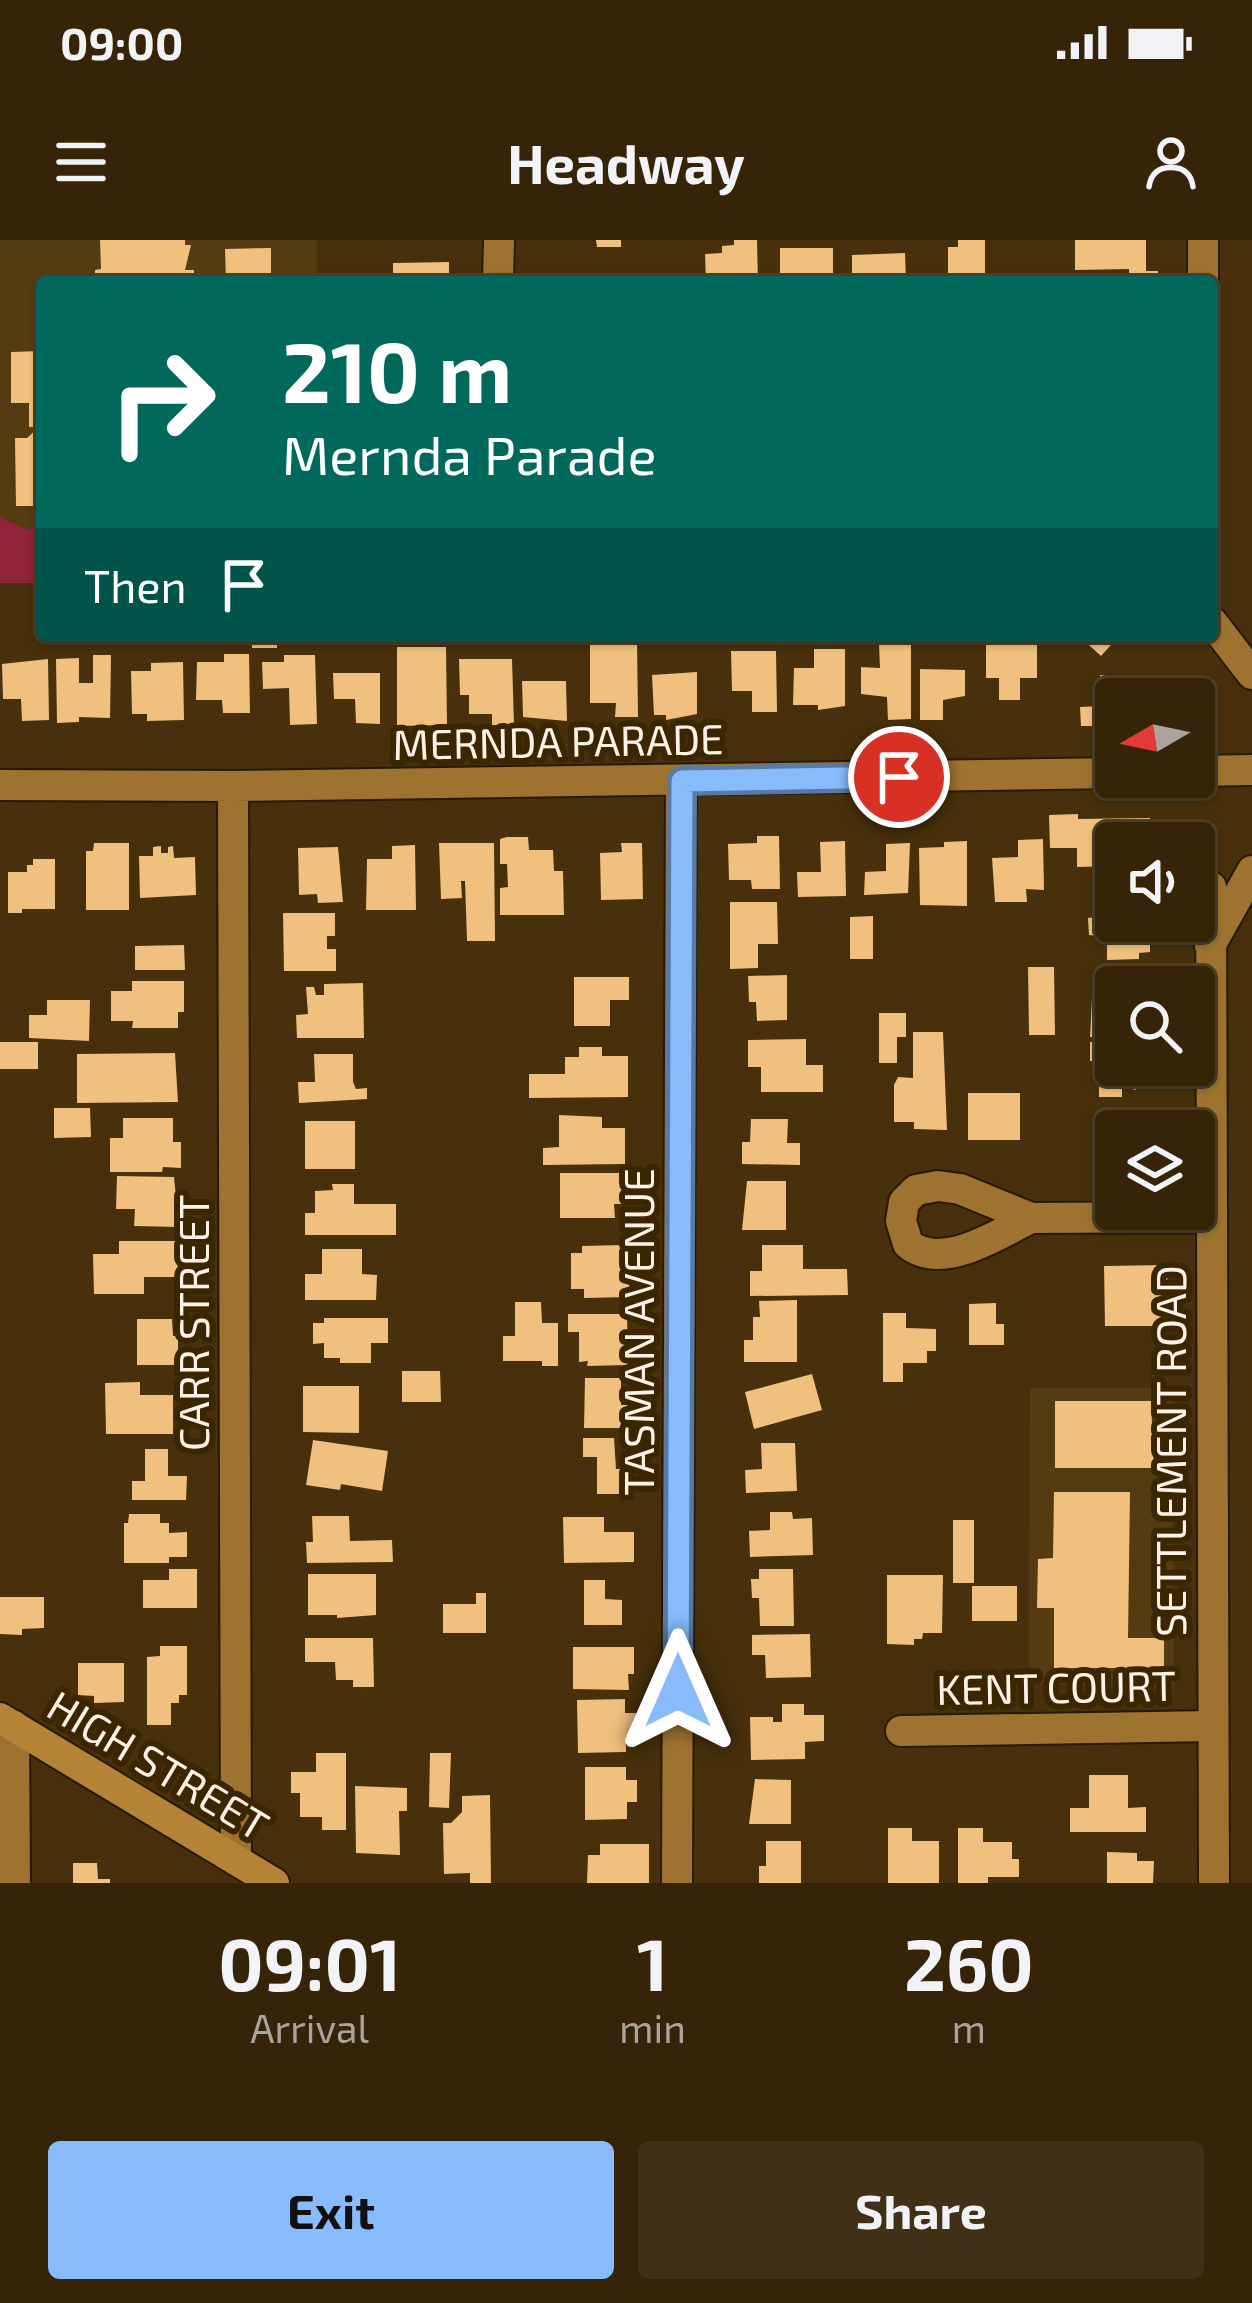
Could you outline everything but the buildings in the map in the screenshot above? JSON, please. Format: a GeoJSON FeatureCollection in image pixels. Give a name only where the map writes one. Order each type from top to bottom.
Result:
{"type":"FeatureCollection","features":[{"type":"Feature","properties":{"kind":"street"},"geometry":{"type":"LineString","coordinates":[[499,276],[500,240]]}},
{"type":"Feature","properties":{"kind":"street"},"geometry":{"type":"LineString","coordinates":[[1203,240],[1203,276]]}},
{"type":"Feature","properties":{"kind":"street"},"geometry":{"type":"LineString","coordinates":[[1218,628],[1252,674]]}},
{"type":"Feature","properties":{"kind":"street"},"geometry":{"type":"LineString","coordinates":[[1215,771],[1252,770]]}},
{"type":"Feature","properties":{"kind":"street","name":"MERNDA PARADE"},"geometry":{"type":"LineString","coordinates":[[0,785],[1095,773]]}},
{"type":"Feature","properties":{"kind":"street","name":"TASMAN AVENUE"},"geometry":{"type":"LineString","coordinates":[[677,1883],[682,781]]}},
{"type":"Feature","properties":{"kind":"street","name":"CARR STREET"},"geometry":{"type":"LineString","coordinates":[[233,786],[236,1860]]}},
{"type":"Feature","properties":{"kind":"street","name":"SETTLEMENT ROAD"},"geometry":{"type":"LineString","coordinates":[[1210,946],[1252,872]]}},
{"type":"Feature","properties":{"kind":"street","name":"SETTLEMENT ROAD"},"geometry":{"type":"LineString","coordinates":[[1210,942],[1210,1110]]}},
{"type":"Feature","properties":{"kind":"street"},"geometry":{"type":"LineString","coordinates":[[1031,1218],[1095,1218]]}},
{"type":"Feature","properties":{"kind":"street","name":"SETTLEMENT ROAD"},"geometry":{"type":"LineString","coordinates":[[1210,1230],[1214,1883]]}},
{"type":"Feature","properties":{"kind":"street"},"geometry":{"type":"LineString","coordinates":[[7,1722],[15,1883]]}},
{"type":"Feature","properties":{"kind":"street","name":"HIGH STREET"},"geometry":{"type":"LineString","coordinates":[[7,1722],[274,1883]]}},
{"type":"Feature","properties":{"kind":"street","name":"KENT COURT"},"geometry":{"type":"LineString","coordinates":[[902,1731],[1213,1726]]}},
{"type":"Feature","properties":{"kind":"shaded area"},"geometry":{"type":"Polygon","coordinates":[[[0,240],[317,240],[317,276],[36,276],[36,583],[0,583],[0,240]]]}},
{"type":"Feature","properties":{"kind":"shaded area"},"geometry":{"type":"Polygon","coordinates":[[[0,517],[29,530],[36,526],[36,583],[0,583],[0,517]]]}},
{"type":"Feature","properties":{"kind":"shaded area"},"geometry":{"type":"Polygon","coordinates":[[[1030,1388],[1172,1388],[1174,1689],[1029,1683],[1030,1388]]]}},
{"type":"Feature","properties":{"kind":"route"},"geometry":{"type":"LineString","coordinates":[[678,1691],[682,781],[899,777]]}}]}
